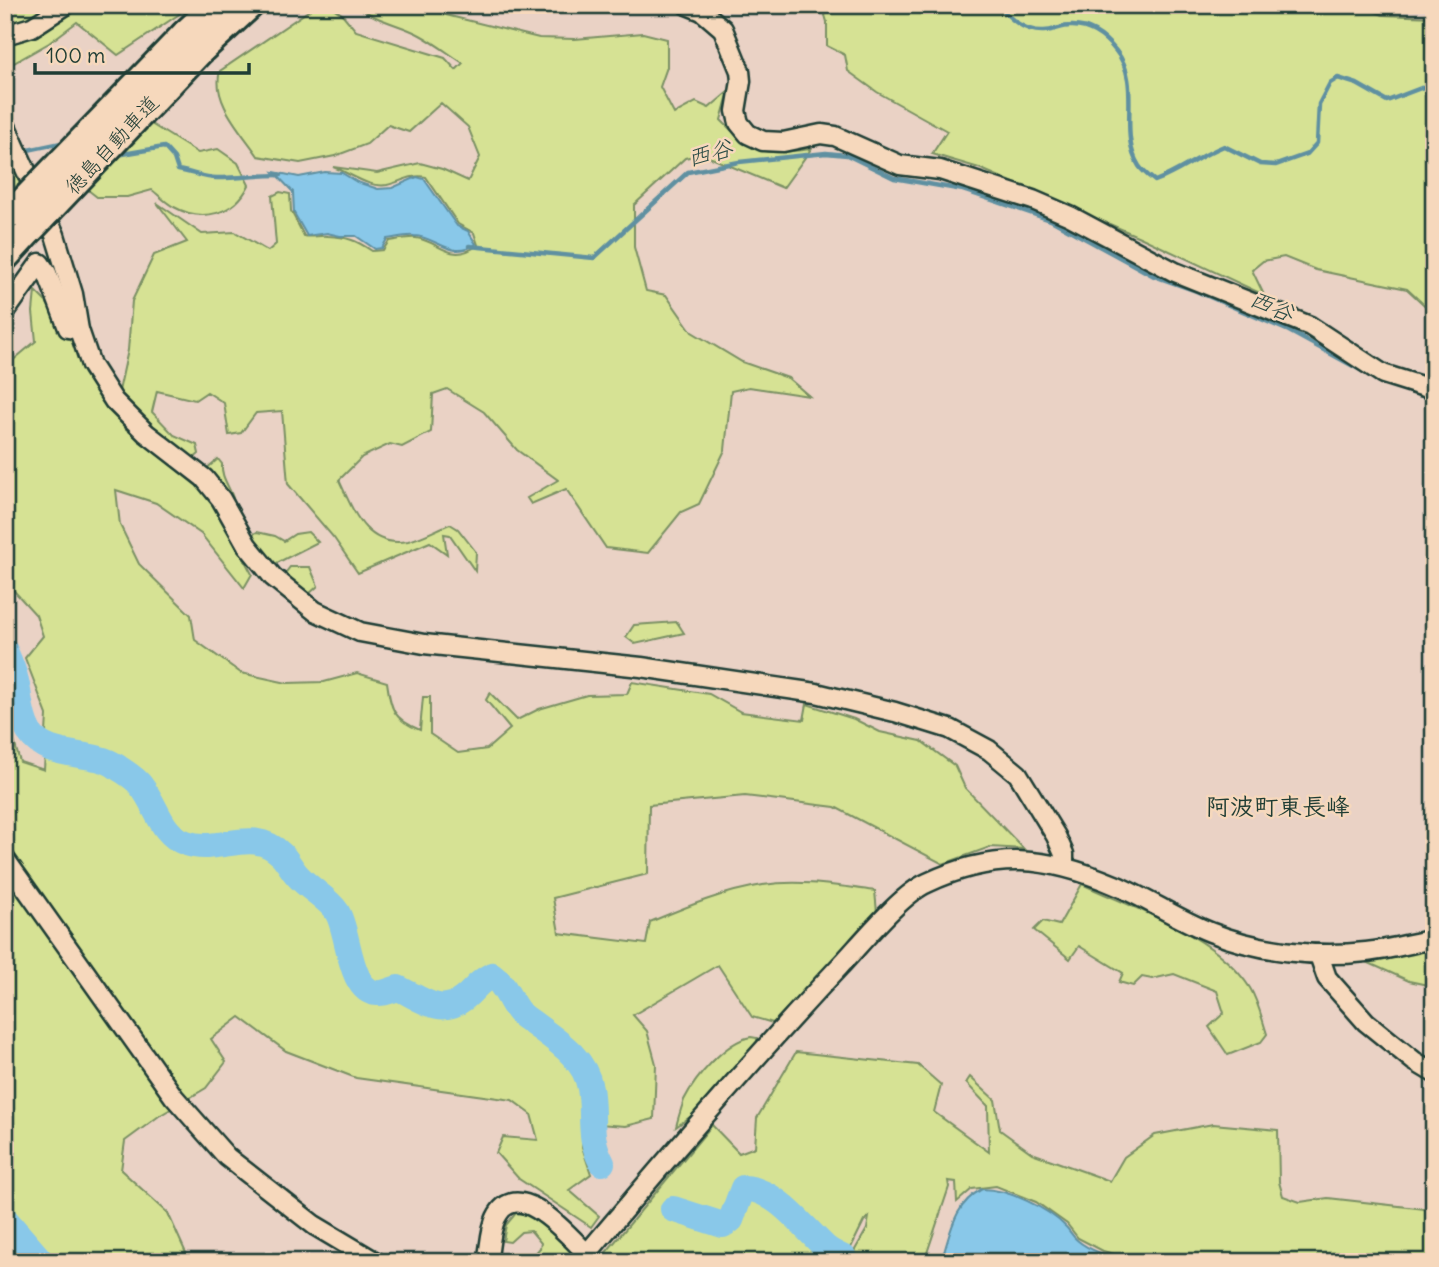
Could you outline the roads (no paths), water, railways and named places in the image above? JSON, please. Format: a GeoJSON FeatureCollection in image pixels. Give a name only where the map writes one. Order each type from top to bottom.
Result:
{"type":"FeatureCollection","features":[{"type":"Feature","properties":{"kind":"highway","name":"徳島自動車道"},"geometry":{"type":"LineString","coordinates":[[193,42],[216,5]]}},
{"type":"Feature","properties":{"kind":"highway","name":"徳島自動車道"},"geometry":{"type":"LineString","coordinates":[[5,257],[16,222],[193,42],[250,5]]}},
{"type":"Feature","properties":{"kind":"street"},"geometry":{"type":"LineString","coordinates":[[5,35],[33,27],[66,5]]}},
{"type":"Feature","properties":{"kind":"street"},"geometry":{"type":"LineString","coordinates":[[687,5],[702,11],[723,29],[740,71],[736,111],[738,123],[748,134],[763,141],[783,142],[821,134],[835,136],[900,165],[940,170],[1033,200],[1070,216],[1175,272],[1310,326],[1383,374],[1434,390]]}},
{"type":"Feature","properties":{"kind":"street"},"geometry":{"type":"LineString","coordinates":[[5,124],[55,234],[90,365],[114,401],[146,433],[204,478],[220,499],[247,545],[273,577],[315,611],[360,632],[424,644],[641,667],[816,693],[895,712],[950,729],[989,750],[1018,774],[1056,836],[1064,854],[1063,866]]}},
{"type":"Feature","properties":{"kind":"street"},"geometry":{"type":"LineString","coordinates":[[5,312],[40,263],[47,273],[68,328],[79,330]]}},
{"type":"Feature","properties":{"kind":"street"},"geometry":{"type":"LineString","coordinates":[[5,859],[174,1097],[227,1157],[314,1224],[376,1262]]}},
{"type":"Feature","properties":{"kind":"street"},"geometry":{"type":"LineString","coordinates":[[487,1262],[496,1218],[509,1204],[521,1202],[553,1219],[583,1258],[800,1009],[890,912],[924,884],[972,865],[1024,859],[1063,866],[1115,885],[1236,942],[1319,955],[1368,952],[1434,939]]}},
{"type":"Feature","properties":{"kind":"street"},"geometry":{"type":"LineString","coordinates":[[1319,955],[1327,978],[1366,1022],[1414,1061],[1434,1073]]}},
{"type":"Feature","properties":{"kind":"water"},"geometry":{"type":"Polygon","coordinates":[[[274,172],[299,177],[325,172],[342,173],[357,182],[378,189],[392,188],[417,177],[424,179],[457,226],[468,231],[476,244],[459,250],[423,237],[408,236],[387,239],[382,248],[375,249],[356,236],[327,233],[307,236],[294,213],[293,192],[274,172]]]}},
{"type":"Feature","properties":{"kind":"water"},"geometry":{"type":"Polygon","coordinates":[[[982,1189],[1004,1192],[1027,1201],[1049,1213],[1089,1248],[1133,1262],[941,1262],[959,1211],[982,1189]]]}},
{"type":"Feature","properties":{"kind":"waterway"},"geometry":{"type":"LineString","coordinates":[[999,5],[1024,27],[1044,31],[1077,26],[1096,33],[1112,46],[1124,64],[1128,78],[1133,153],[1141,168],[1155,181],[1224,146],[1260,164],[1276,165],[1307,154],[1317,143],[1319,104],[1330,83],[1338,78],[1357,84],[1387,101],[1434,83]]}},
{"type":"Feature","properties":{"kind":"waterway","name":"西谷"},"geometry":{"type":"LineString","coordinates":[[23,151],[66,142]]}},
{"type":"Feature","properties":{"kind":"waterway","name":"西谷"},"geometry":{"type":"LineString","coordinates":[[117,155],[164,147],[174,158],[178,170],[214,178],[281,175]]}},
{"type":"Feature","properties":{"kind":"waterway","name":"西谷"},"geometry":{"type":"LineString","coordinates":[[469,246],[594,258],[688,172],[739,162],[826,153],[847,155],[894,178],[963,190],[1051,220],[1154,276],[1289,331],[1377,379]]}},
{"type":"Feature","properties":{"kind":"waterway","name":"西谷"},"geometry":{"type":"LineString","coordinates":[[1408,391],[1434,400]]}},
{"type":"Feature","properties":{"kind":"waterway"},"geometry":{"type":"LineString","coordinates":[[5,651],[15,677],[24,720],[37,741],[58,751],[106,761],[130,775],[139,783],[165,826],[177,839],[199,846],[247,841],[271,846],[282,855],[302,881],[329,902],[337,912],[355,972],[368,990],[380,993],[398,988],[430,1004],[446,1006],[463,999],[479,983],[492,975],[519,1012],[561,1044],[582,1068],[590,1088],[594,1144],[602,1163]]}},
{"type":"Feature","properties":{"kind":"waterway"},"geometry":{"type":"LineString","coordinates":[[673,1209],[723,1225],[731,1220],[743,1188],[755,1190],[777,1201],[827,1249],[844,1258]]}},
{"type":"Feature","properties":{"kind":"waterway"},"geometry":{"type":"LineString","coordinates":[[5,1219],[42,1262]]}},
{"type":"Feature","properties":{"kind":"district","name":"阿波町東長峰"},"geometry":{"type":"Point","coordinates":[1278,807]}}]}
